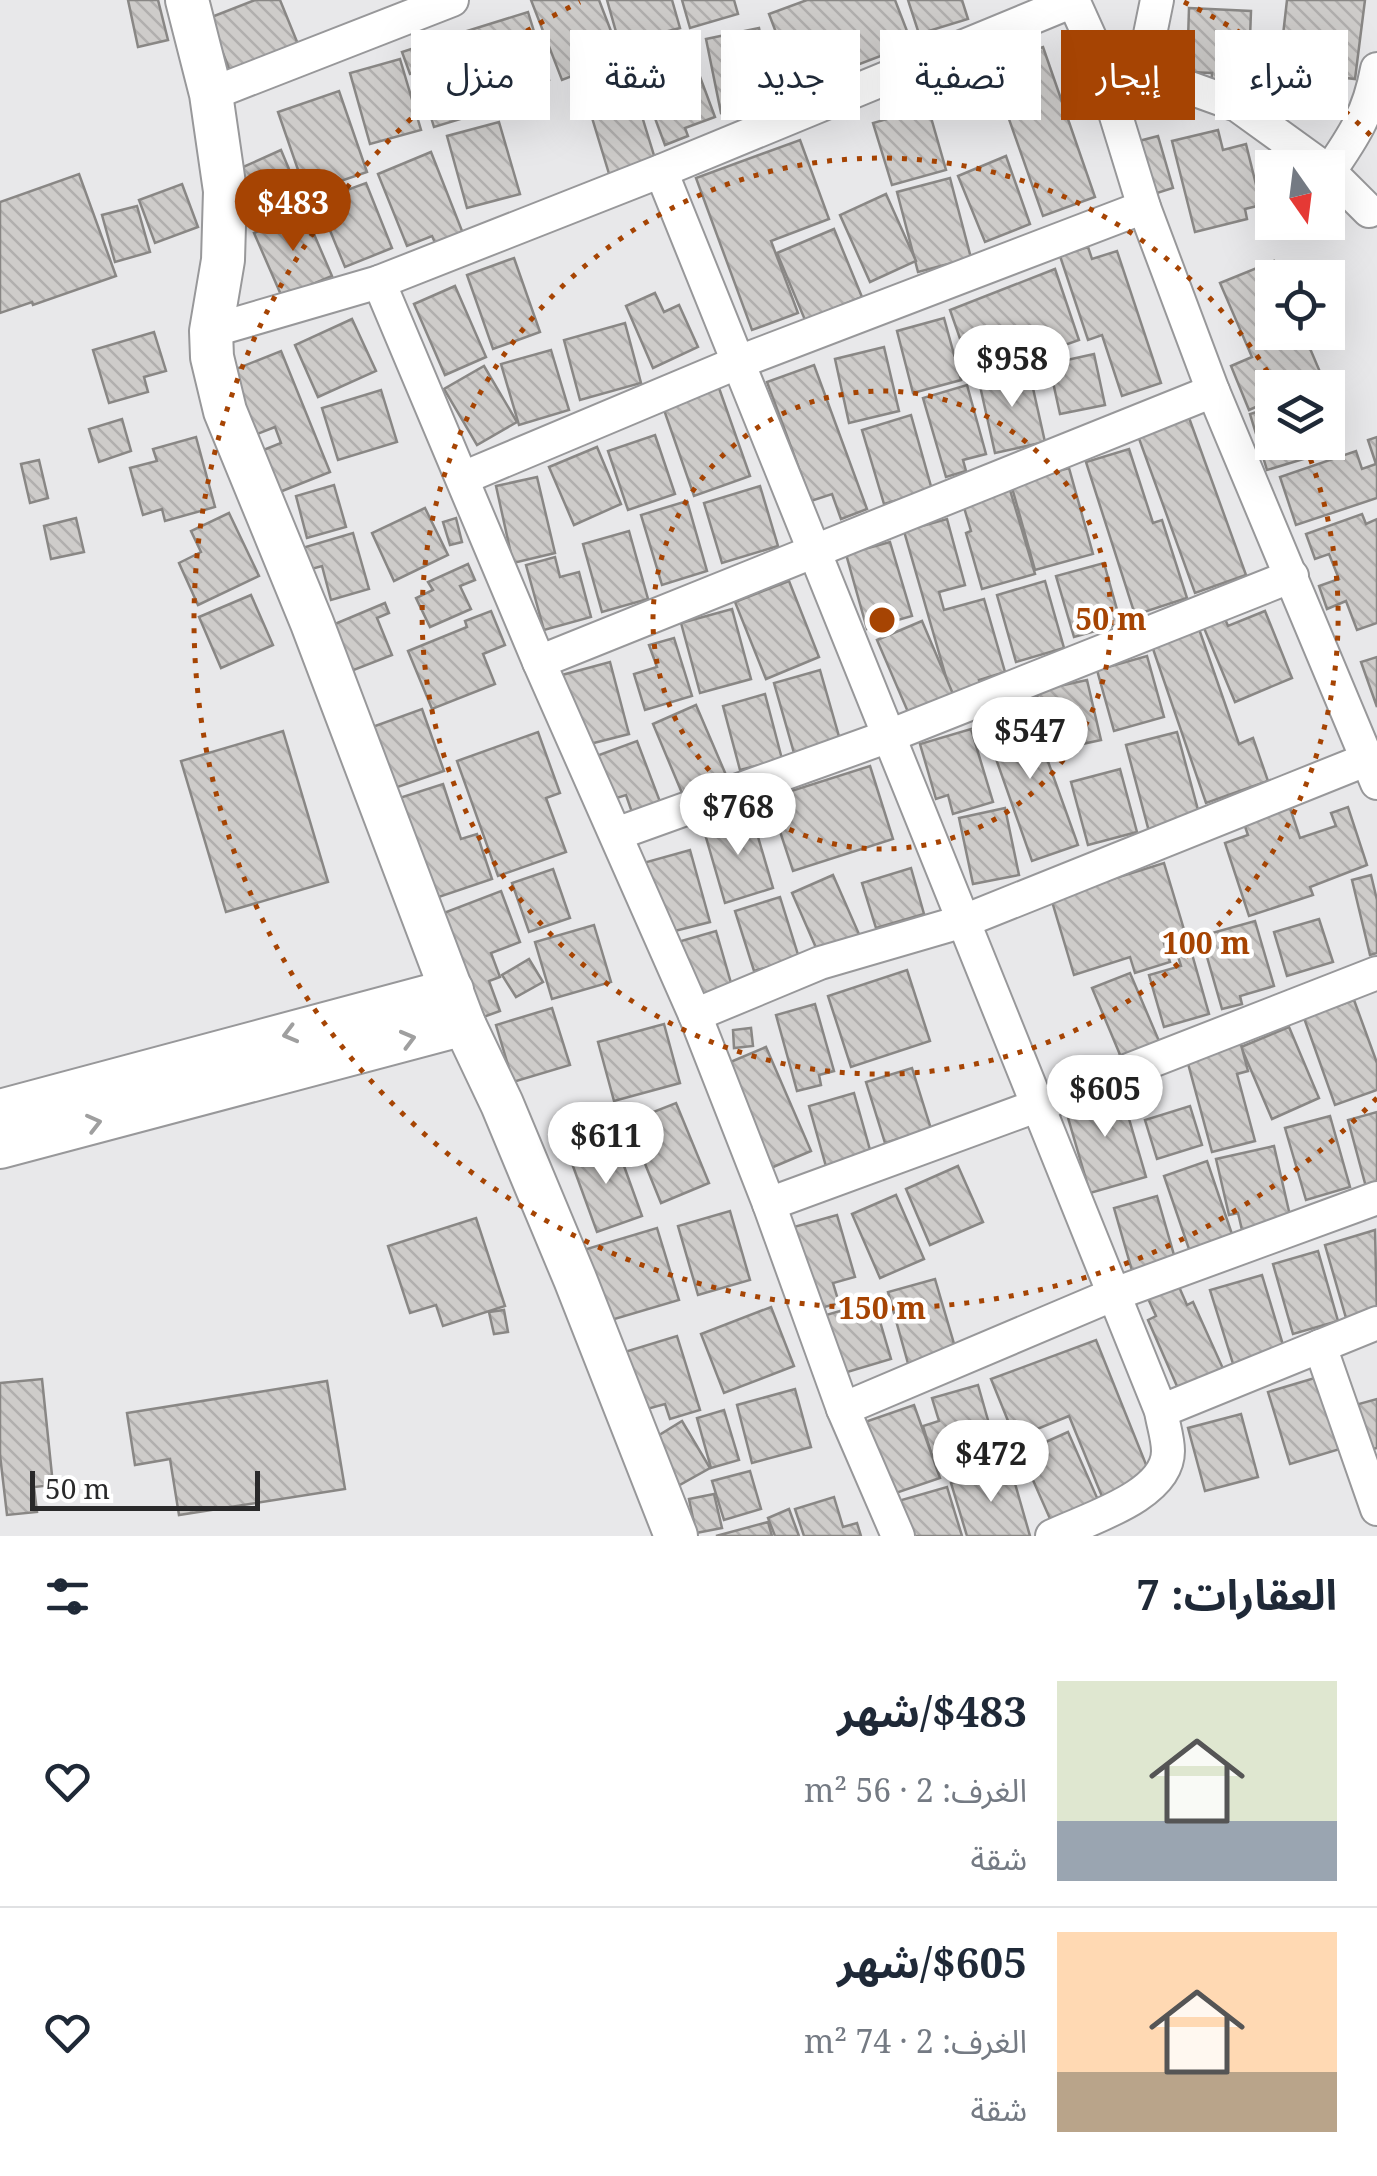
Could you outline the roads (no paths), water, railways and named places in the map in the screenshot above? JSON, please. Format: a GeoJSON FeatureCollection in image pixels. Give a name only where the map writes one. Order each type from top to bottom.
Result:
{"type":"FeatureCollection","features":[{"type":"Feature","properties":{"kind":"street"},"geometry":{"type":"LineString","coordinates":[[186,0],[211,94],[225,191],[223,260],[211,331],[218,387],[458,1007],[575,1279],[676,1536]]}},
{"type":"Feature","properties":{"kind":"street"},"geometry":{"type":"LineString","coordinates":[[211,94],[452,0]]}},
{"type":"Feature","properties":{"kind":"street"},"geometry":{"type":"LineString","coordinates":[[211,331],[379,282],[662,171],[1073,0],[1087,30]]}},
{"type":"Feature","properties":{"kind":"street"},"geometry":{"type":"LineString","coordinates":[[1151,30],[1157,0]]}},
{"type":"Feature","properties":{"kind":"street"},"geometry":{"type":"LineString","coordinates":[[1344,150],[1355,137],[1368,108],[1377,68]]}},
{"type":"Feature","properties":{"kind":"street"},"geometry":{"type":"LineString","coordinates":[[1195,90],[1237,106],[1299,150]]}},
{"type":"Feature","properties":{"kind":"street"},"geometry":{"type":"LineString","coordinates":[[696,1016],[820,963],[964,920],[1372,771],[1213,392],[1144,206],[1117,120]]}},
{"type":"Feature","properties":{"kind":"street"},"geometry":{"type":"LineString","coordinates":[[662,171],[1161,1411],[1168,1452],[1162,1475],[1146,1492],[1052,1536]]}},
{"type":"Feature","properties":{"kind":"street"},"geometry":{"type":"LineString","coordinates":[[1345,188],[1369,211]]}},
{"type":"Feature","properties":{"kind":"street"},"geometry":{"type":"LineString","coordinates":[[463,478],[738,362],[1144,206]]}},
{"type":"Feature","properties":{"kind":"street"},"geometry":{"type":"LineString","coordinates":[[379,282],[539,662],[696,1016],[770,1204],[843,1409],[898,1536]]}},
{"type":"Feature","properties":{"kind":"street"},"geometry":{"type":"LineString","coordinates":[[539,662],[1213,392]]}},
{"type":"Feature","properties":{"kind":"street"},"geometry":{"type":"LineString","coordinates":[[616,834],[889,736],[1292,576]]}},
{"type":"Feature","properties":{"kind":"street"},"geometry":{"type":"LineString","coordinates":[[770,1204],[1039,1105],[1377,972]]}},
{"type":"Feature","properties":{"kind":"street"},"geometry":{"type":"LineString","coordinates":[[0,1111],[458,1007]]}},
{"type":"Feature","properties":{"kind":"street"},"geometry":{"type":"LineString","coordinates":[[0,1147],[458,1007]]}},
{"type":"Feature","properties":{"kind":"street"},"geometry":{"type":"LineString","coordinates":[[843,1409],[1112,1296],[1377,1198]]}},
{"type":"Feature","properties":{"kind":"street"},"geometry":{"type":"LineString","coordinates":[[1161,1411],[1377,1322]]}},
{"type":"Feature","properties":{"kind":"street"},"geometry":{"type":"LineString","coordinates":[[1320,1346],[1377,1510]]}}]}
